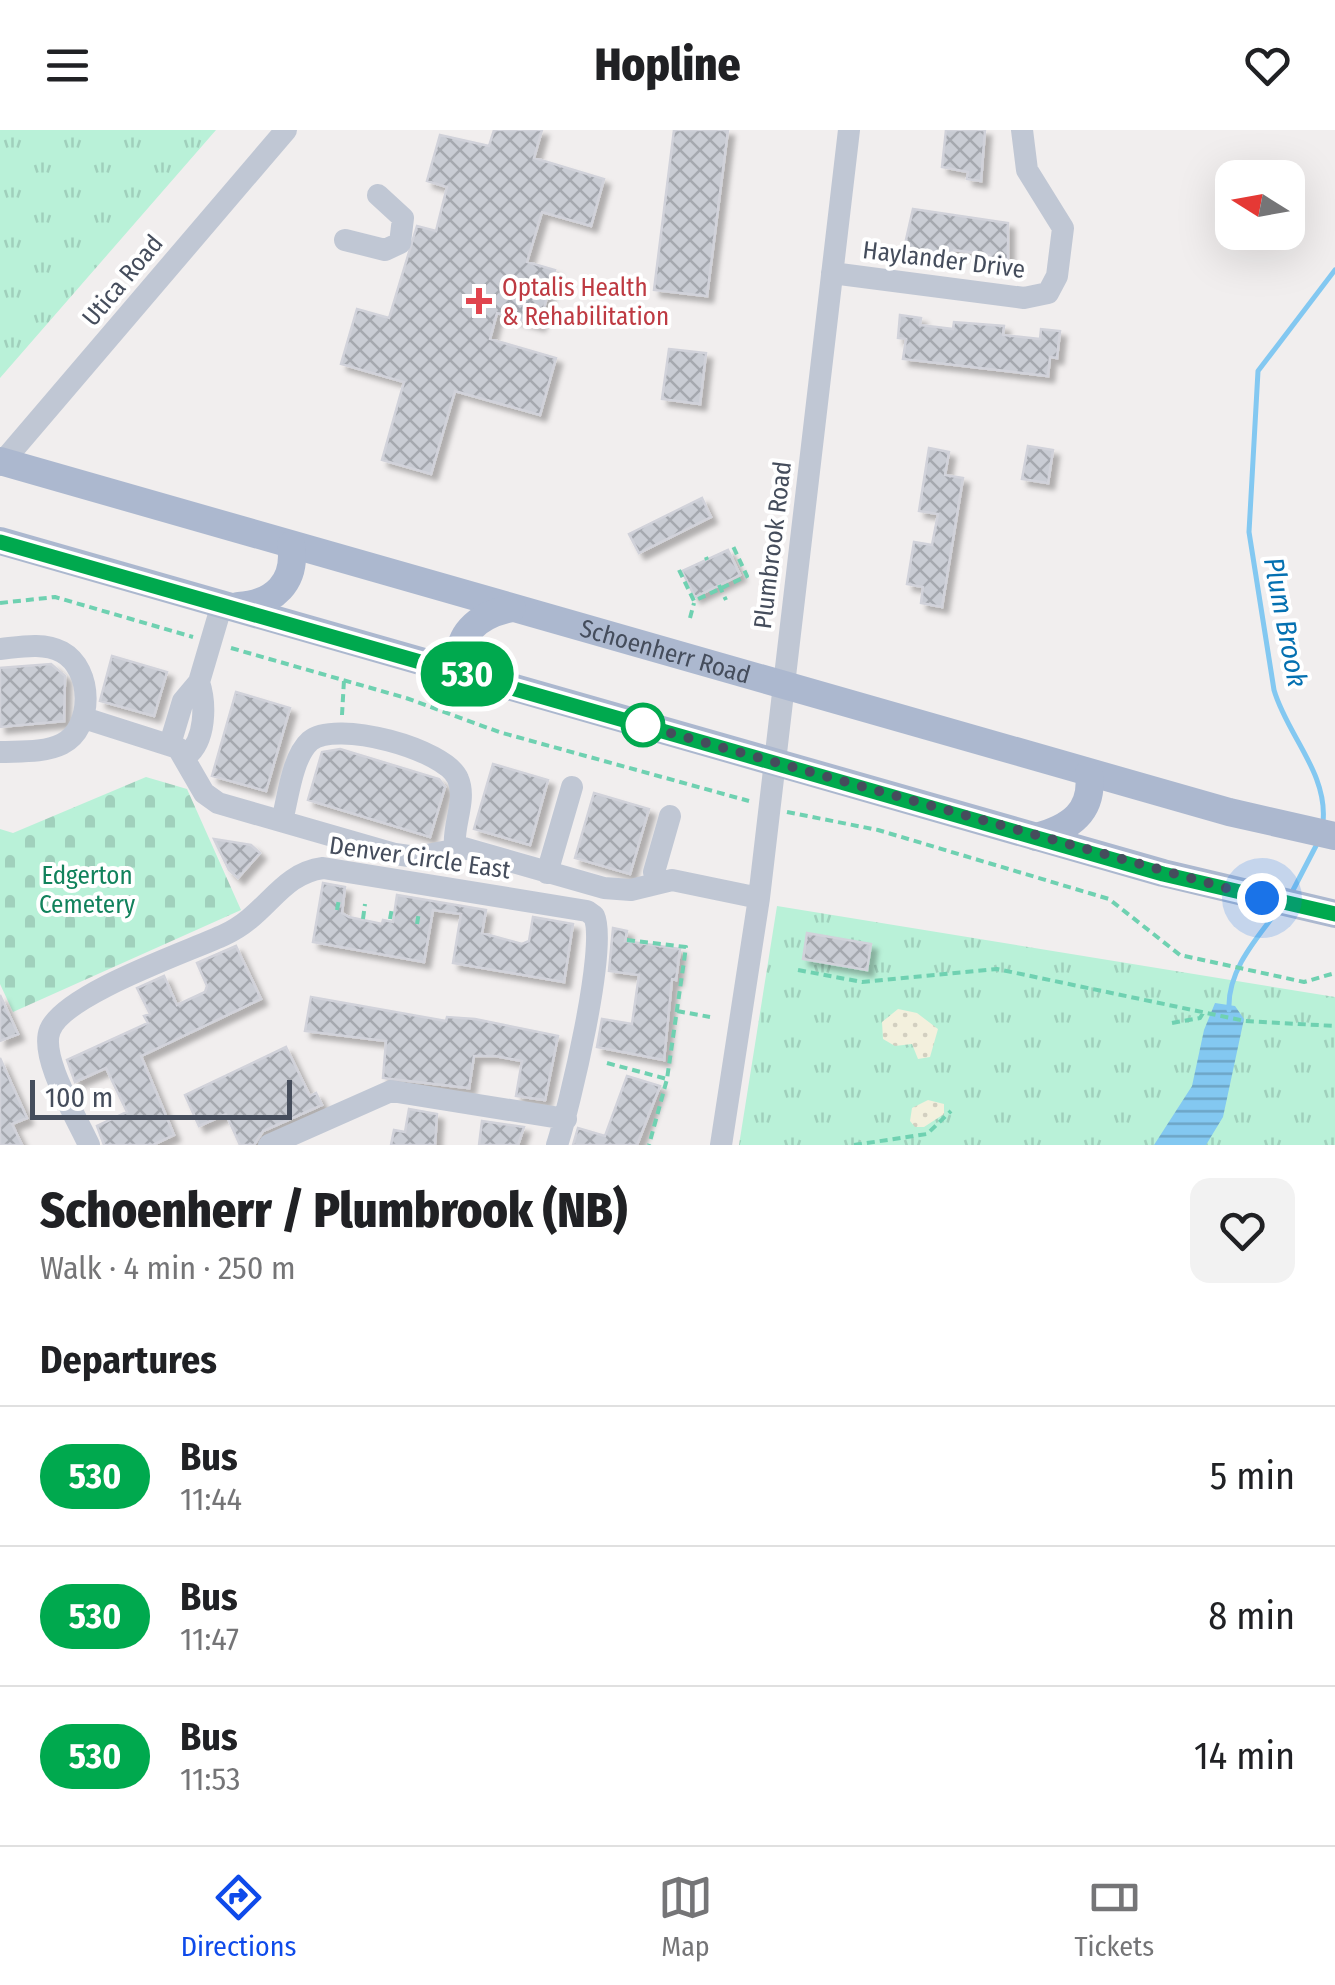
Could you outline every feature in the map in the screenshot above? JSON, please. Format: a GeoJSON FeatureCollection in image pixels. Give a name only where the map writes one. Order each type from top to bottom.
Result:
{"type":"FeatureCollection","features":[{"type":"Feature","properties":{"kind":"main road","name":"Schoenherr Road"},"geometry":{"type":"LineString","coordinates":[[1,463],[1089,773],[1229,812],[1332,835]]}},
{"type":"Feature","properties":{"kind":"main road"},"geometry":{"type":"LineString","coordinates":[[0,542],[1036,837],[1212,886],[1324,912]]}},
{"type":"Feature","properties":{"kind":"main road"},"geometry":{"type":"LineString","coordinates":[[226,605],[257,604],[278,593],[290,575],[291,544]]}},
{"type":"Feature","properties":{"kind":"main road"},"geometry":{"type":"LineString","coordinates":[[462,673],[459,652],[468,630],[487,615],[512,608]]}},
{"type":"Feature","properties":{"kind":"main road"},"geometry":{"type":"LineString","coordinates":[[1036,837],[1064,828],[1080,815],[1089,800],[1089,773]]}},
{"type":"Feature","properties":{"kind":"street","name":"Utica Road"},"geometry":{"type":"LineString","coordinates":[[1,463],[286,130]]}},
{"type":"Feature","properties":{"kind":"street","name":"Plumbrook Road"},"geometry":{"type":"LineString","coordinates":[[721,1145],[759,898],[849,130]]}},
{"type":"Feature","properties":{"kind":"street","name":"Haylander Drive"},"geometry":{"type":"LineString","coordinates":[[832,273],[1024,298],[1048,293],[1058,276],[1062,228],[1026,170],[1022,130]]}},
{"type":"Feature","properties":{"kind":"street"},"geometry":{"type":"LineString","coordinates":[[345,240],[385,250],[400,242],[403,218],[378,195]]}},
{"type":"Feature","properties":{"kind":"street"},"geometry":{"type":"LineString","coordinates":[[84,718],[178,750],[194,750],[205,709],[200,682],[226,605]]}},
{"type":"Feature","properties":{"kind":"street"},"geometry":{"type":"LineString","coordinates":[[0,649],[48,646],[68,656],[81,678],[84,718],[74,736],[58,746],[0,752]]}},
{"type":"Feature","properties":{"kind":"street"},"geometry":{"type":"LineString","coordinates":[[282,821],[306,745],[323,732],[341,730],[436,757],[454,770],[461,790],[455,848]]}},
{"type":"Feature","properties":{"kind":"street"},"geometry":{"type":"LineString","coordinates":[[178,750],[210,798],[406,856],[455,848],[620,890],[682,881],[759,898]]}},
{"type":"Feature","properties":{"kind":"street"},"geometry":{"type":"LineString","coordinates":[[547,873],[572,787]]}},
{"type":"Feature","properties":{"kind":"street"},"geometry":{"type":"LineString","coordinates":[[656,882],[654,872],[670,816]]}},
{"type":"Feature","properties":{"kind":"street","name":"Denver Circle East"},"geometry":{"type":"LineString","coordinates":[[89,1145],[50,1058],[48,1033],[78,1002],[245,926],[302,870],[324,868],[586,911],[594,916],[596,946],[566,1119]]}},
{"type":"Feature","properties":{"kind":"street"},"geometry":{"type":"LineString","coordinates":[[268,1145],[391,1092],[566,1119],[557,1145]]}},
{"type":"Feature","properties":{"kind":"path"},"geometry":{"type":"LineString","coordinates":[[694,601],[747,576],[732,544]]}},
{"type":"Feature","properties":{"kind":"path"},"geometry":{"type":"LineString","coordinates":[[679,570],[694,601],[690,618]]}},
{"type":"Feature","properties":{"kind":"path"},"geometry":{"type":"LineString","coordinates":[[720,587],[726,600]]}},
{"type":"Feature","properties":{"kind":"path"},"geometry":{"type":"LineString","coordinates":[[0,602],[55,597],[190,636]]}},
{"type":"Feature","properties":{"kind":"path"},"geometry":{"type":"LineString","coordinates":[[240,650],[499,732],[749,801]]}},
{"type":"Feature","properties":{"kind":"path"},"geometry":{"type":"LineString","coordinates":[[341,730],[344,680]]}},
{"type":"Feature","properties":{"kind":"path"},"geometry":{"type":"LineString","coordinates":[[788,812],[878,830],[1094,894],[1122,907],[1168,949],[1201,961],[1291,981],[1316,982],[1335,972]]}},
{"type":"Feature","properties":{"kind":"path"},"geometry":{"type":"LineString","coordinates":[[337,911],[339,900]]}},
{"type":"Feature","properties":{"kind":"path"},"geometry":{"type":"LineString","coordinates":[[363,920],[365,904]]}},
{"type":"Feature","properties":{"kind":"path"},"geometry":{"type":"LineString","coordinates":[[390,921],[392,908]]}},
{"type":"Feature","properties":{"kind":"path"},"geometry":{"type":"LineString","coordinates":[[417,925],[419,912]]}},
{"type":"Feature","properties":{"kind":"path"},"geometry":{"type":"LineString","coordinates":[[627,940],[686,948],[668,1079],[649,1145]]}},
{"type":"Feature","properties":{"kind":"path"},"geometry":{"type":"LineString","coordinates":[[798,970],[862,982],[997,970],[1241,1020],[1335,1026]]}},
{"type":"Feature","properties":{"kind":"path"},"geometry":{"type":"LineString","coordinates":[[677,1011],[710,1017]]}},
{"type":"Feature","properties":{"kind":"path"},"geometry":{"type":"LineString","coordinates":[[1172,1023],[1200,1018],[1205,1012]]}},
{"type":"Feature","properties":{"kind":"path"},"geometry":{"type":"LineString","coordinates":[[607,1062],[668,1079]]}},
{"type":"Feature","properties":{"kind":"path"},"geometry":{"type":"LineString","coordinates":[[854,1145],[927,1134],[951,1110]]}},
{"type":"Feature","properties":{"kind":"green space"},"geometry":{"type":"Polygon","coordinates":[[[0,130],[216,130],[0,378],[0,130]]]}},
{"type":"Feature","properties":{"kind":"green space","name":"Edgerton Cemetery"},"geometry":{"type":"Polygon","coordinates":[[[146,777],[187,789],[241,910],[13,1012],[0,984],[0,829],[13,833],[146,777]]]}},
{"type":"Feature","properties":{"kind":"green space"},"geometry":{"type":"Polygon","coordinates":[[[777,906],[1335,997],[1335,1145],[739,1145],[777,906]]]}},
{"type":"Feature","properties":{"kind":"sand"},"geometry":{"type":"Polygon","coordinates":[[[898,1009],[917,1013],[938,1029],[930,1057],[918,1059],[912,1044],[895,1046],[883,1039],[882,1022],[898,1009]]]}},
{"type":"Feature","properties":{"kind":"sand"},"geometry":{"type":"Polygon","coordinates":[[[928,1100],[944,1104],[944,1114],[924,1127],[915,1127],[910,1121],[912,1108],[928,1100]]]}},
{"type":"Feature","properties":{"kind":"water"},"geometry":{"type":"Polygon","coordinates":[[[1215,1003],[1235,1006],[1244,1019],[1223,1117],[1206,1145],[1154,1145],[1192,1086],[1204,1030],[1215,1003]]]}},
{"type":"Feature","properties":{"kind":"building","name":"Optalis Health & Rehabilitation"},"geometry":{"type":"Polygon","coordinates":[[[494,130],[542,130],[534,158],[604,179],[591,226],[542,212],[527,262],[555,270],[539,325],[497,313],[490,339],[556,358],[540,415],[455,391],[431,474],[382,460],[404,382],[341,364],[357,309],[389,318],[417,226],[436,231],[447,187],[427,181],[440,135],[489,146],[494,130]]]}},
{"type":"Feature","properties":{"kind":"building"},"geometry":{"type":"Polygon","coordinates":[[[674,130],[728,130],[707,296],[654,290],[674,130]]]}},
{"type":"Feature","properties":{"kind":"building"},"geometry":{"type":"Polygon","coordinates":[[[946,130],[985,130],[981,181],[967,179],[968,172],[942,167],[946,130]]]}},
{"type":"Feature","properties":{"kind":"building"},"geometry":{"type":"Polygon","coordinates":[[[913,209],[1008,223],[1008,266],[989,263],[990,255],[954,250],[953,260],[903,253],[913,209]]]}},
{"type":"Feature","properties":{"kind":"building"},"geometry":{"type":"Polygon","coordinates":[[[900,315],[921,318],[920,325],[953,329],[954,322],[1004,326],[1003,335],[1040,339],[1041,329],[1060,331],[1057,358],[1050,357],[1048,376],[903,359],[906,339],[898,338],[900,315]]]}},
{"type":"Feature","properties":{"kind":"building"},"geometry":{"type":"Polygon","coordinates":[[[669,349],[706,353],[700,404],[662,399],[669,349]]]}},
{"type":"Feature","properties":{"kind":"building"},"geometry":{"type":"Polygon","coordinates":[[[1028,446],[1053,450],[1048,483],[1022,479],[1028,446]]]}},
{"type":"Feature","properties":{"kind":"building"},"geometry":{"type":"Polygon","coordinates":[[[929,448],[949,452],[945,475],[963,478],[942,607],[921,603],[923,587],[907,584],[914,542],[932,545],[938,514],[919,511],[929,448]]]}},
{"type":"Feature","properties":{"kind":"building"},"geometry":{"type":"Polygon","coordinates":[[[702,498],[711,517],[639,553],[629,534],[702,498]]]}},
{"type":"Feature","properties":{"kind":"building"},"geometry":{"type":"Polygon","coordinates":[[[728,550],[740,575],[695,597],[682,571],[728,550]]]}},
{"type":"Feature","properties":{"kind":"building"},"geometry":{"type":"Polygon","coordinates":[[[112,656],[167,672],[154,716],[100,701],[112,656]]]}},
{"type":"Feature","properties":{"kind":"building"},"geometry":{"type":"Polygon","coordinates":[[[51,664],[65,676],[64,721],[0,727],[0,668],[51,664]]]}},
{"type":"Feature","properties":{"kind":"building"},"geometry":{"type":"Polygon","coordinates":[[[236,692],[290,708],[266,791],[212,776],[236,692]]]}},
{"type":"Feature","properties":{"kind":"building"},"geometry":{"type":"Polygon","coordinates":[[[340,749],[439,779],[445,787],[430,837],[308,800],[322,752],[340,749]]]}},
{"type":"Feature","properties":{"kind":"building"},"geometry":{"type":"Polygon","coordinates":[[[493,764],[548,780],[530,845],[474,829],[493,764]]]}},
{"type":"Feature","properties":{"kind":"building"},"geometry":{"type":"Polygon","coordinates":[[[594,793],[649,809],[630,874],[575,858],[594,793]]]}},
{"type":"Feature","properties":{"kind":"building"},"geometry":{"type":"Polygon","coordinates":[[[214,839],[251,845],[260,853],[238,878],[229,870],[214,839]]]}},
{"type":"Feature","properties":{"kind":"building"},"geometry":{"type":"Polygon","coordinates":[[[323,883],[345,887],[342,913],[382,924],[383,920],[393,922],[397,895],[486,910],[482,933],[522,944],[529,941],[533,917],[573,924],[564,982],[453,963],[461,914],[433,910],[424,962],[313,942],[323,883]]]}},
{"type":"Feature","properties":{"kind":"building"},"geometry":{"type":"Polygon","coordinates":[[[613,928],[627,931],[625,941],[680,949],[676,980],[672,979],[664,1060],[597,1047],[602,1019],[632,1024],[639,975],[609,971],[613,928]]]}},
{"type":"Feature","properties":{"kind":"building"},"geometry":{"type":"Polygon","coordinates":[[[807,933],[871,944],[867,970],[803,959],[807,933]]]}},
{"type":"Feature","properties":{"kind":"building"},"geometry":{"type":"Polygon","coordinates":[[[236,946],[261,999],[141,1056],[174,1135],[153,1145],[104,1145],[97,1126],[127,1112],[106,1068],[75,1082],[67,1060],[148,1023],[144,1016],[150,1014],[137,988],[164,976],[177,1005],[205,992],[207,986],[197,963],[236,946]]]}},
{"type":"Feature","properties":{"kind":"building"},"geometry":{"type":"Polygon","coordinates":[[[0,995],[18,1034],[0,1041],[0,995]]]}},
{"type":"Feature","properties":{"kind":"building"},"geometry":{"type":"Polygon","coordinates":[[[311,997],[446,1021],[447,1017],[475,1019],[558,1036],[545,1100],[516,1096],[522,1061],[495,1056],[474,1056],[469,1088],[383,1078],[386,1041],[305,1031],[311,997]]]}},
{"type":"Feature","properties":{"kind":"building"},"geometry":{"type":"Polygon","coordinates":[[[286,1047],[310,1096],[316,1093],[322,1105],[263,1131],[254,1145],[240,1145],[226,1114],[199,1126],[185,1095],[286,1047]]]}},
{"type":"Feature","properties":{"kind":"building"},"geometry":{"type":"Polygon","coordinates":[[[0,1058],[27,1118],[12,1124],[22,1145],[0,1145],[0,1058]]]}},
{"type":"Feature","properties":{"kind":"building"},"geometry":{"type":"Polygon","coordinates":[[[627,1076],[660,1086],[637,1145],[573,1145],[578,1128],[605,1136],[627,1076]]]}},
{"type":"Feature","properties":{"kind":"building"},"geometry":{"type":"Polygon","coordinates":[[[409,1109],[437,1114],[435,1145],[391,1145],[394,1130],[405,1132],[409,1109]]]}},
{"type":"Feature","properties":{"kind":"building"},"geometry":{"type":"Polygon","coordinates":[[[482,1121],[524,1127],[518,1145],[479,1145],[482,1121]]]}},
{"type":"Feature","properties":{"kind":"waterway","name":"Plum Brook"},"geometry":{"type":"LineString","coordinates":[[1323,822],[1319,787],[1274,690],[1249,532],[1258,371],[1335,270]]}},
{"type":"Feature","properties":{"kind":"waterway","name":"Plum Brook"},"geometry":{"type":"LineString","coordinates":[[1291,894],[1318,842]]}},
{"type":"Feature","properties":{"kind":"waterway","name":"Plum Brook"},"geometry":{"type":"LineString","coordinates":[[1229,1010],[1238,969],[1278,910]]}},
{"type":"Feature","properties":{"kind":"bus line","name":"530"},"geometry":{"type":"LineString","coordinates":[[0,542],[1163,874],[1335,914]]}},
{"type":"Feature","properties":{"kind":"place","name":"Optalis Health & Rehabilitation"},"geometry":{"type":"Point","coordinates":[479,301]}},
{"type":"Feature","properties":{"kind":"route"},"geometry":{"type":"LineString","coordinates":[[643,725],[631,722],[1163,874],[1262,898]]}}]}
